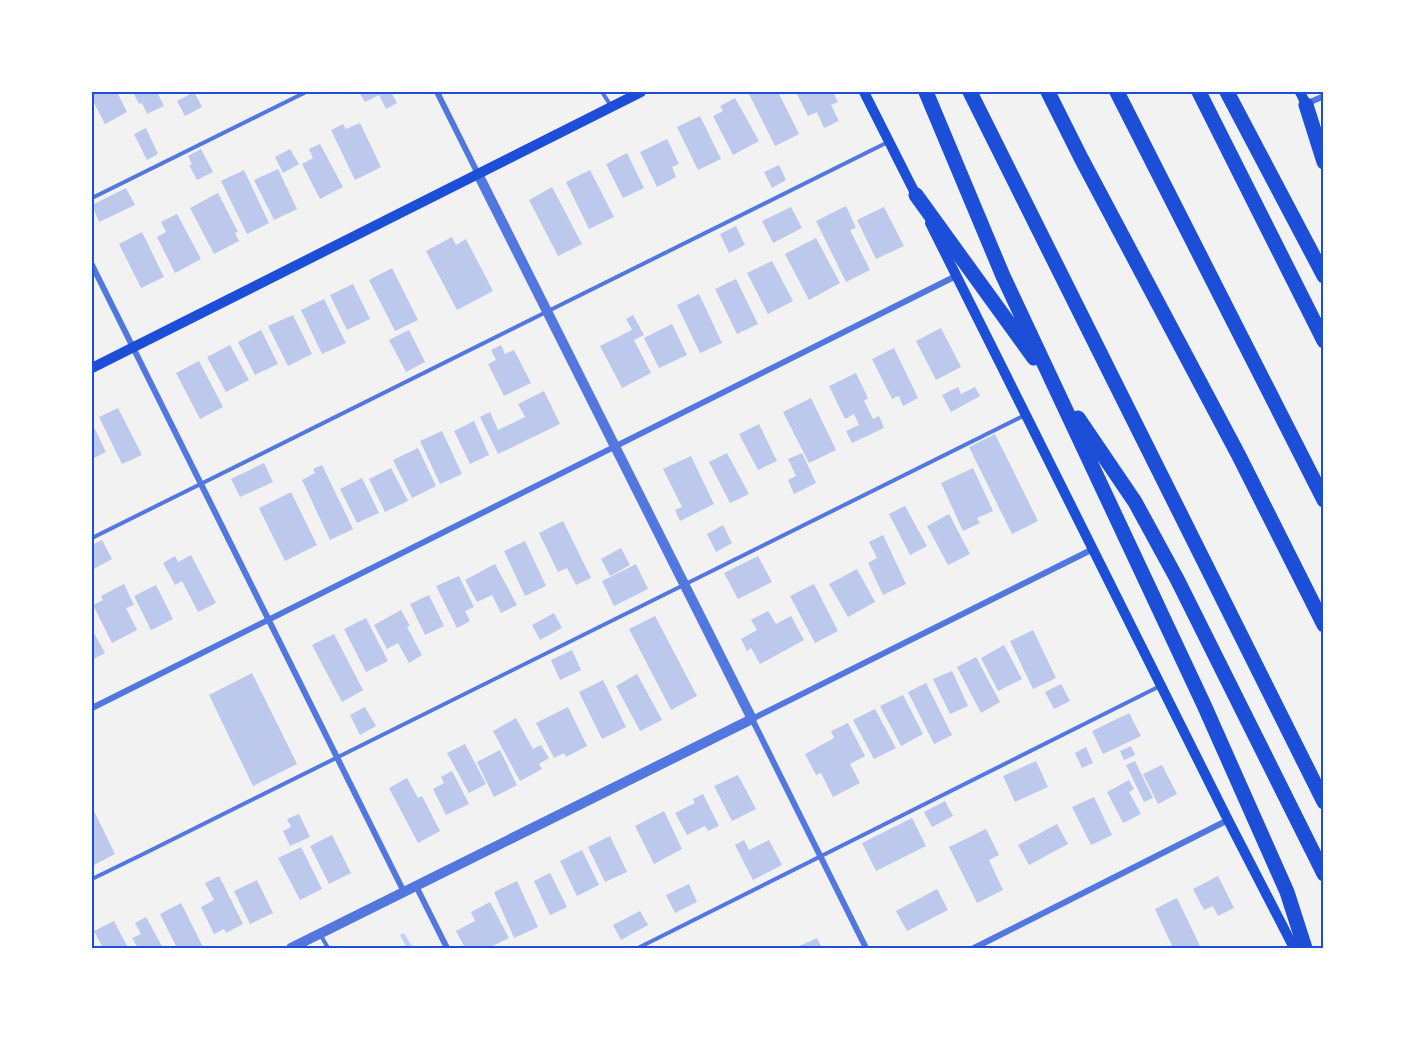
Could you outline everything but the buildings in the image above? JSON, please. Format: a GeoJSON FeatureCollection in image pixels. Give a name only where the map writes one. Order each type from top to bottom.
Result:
{"type":"FeatureCollection","features":[{"type":"Feature","properties":{"kind":"highway"},"geometry":{"type":"LineString","coordinates":[[926,92],[1003,276],[1204,705],[1287,892],[1305,948]]}},
{"type":"Feature","properties":{"kind":"highway"},"geometry":{"type":"LineString","coordinates":[[970,92],[1323,802]]}},
{"type":"Feature","properties":{"kind":"highway"},"geometry":{"type":"LineString","coordinates":[[1048,92],[1239,456],[1323,626]]}},
{"type":"Feature","properties":{"kind":"highway"},"geometry":{"type":"LineString","coordinates":[[1117,92],[1323,500]]}},
{"type":"Feature","properties":{"kind":"highway"},"geometry":{"type":"LineString","coordinates":[[1199,92],[1323,341]]}},
{"type":"Feature","properties":{"kind":"highway"},"geometry":{"type":"LineString","coordinates":[[1227,92],[1323,276]]}},
{"type":"Feature","properties":{"kind":"highway"},"geometry":{"type":"LineString","coordinates":[[1303,98],[1323,162]]}},
{"type":"Feature","properties":{"kind":"highway"},"geometry":{"type":"LineString","coordinates":[[915,195],[1070,407],[1135,502],[1177,579],[1323,874]]}},
{"type":"Feature","properties":{"kind":"main road"},"geometry":{"type":"LineString","coordinates":[[92,368],[641,92]]}},
{"type":"Feature","properties":{"kind":"main road"},"geometry":{"type":"LineString","coordinates":[[864,92],[1227,820],[1294,948]]}},
{"type":"Feature","properties":{"kind":"main road"},"geometry":{"type":"LineString","coordinates":[[1303,98],[1323,139]]}},
{"type":"Feature","properties":{"kind":"street"},"geometry":{"type":"LineString","coordinates":[[437,92],[866,948]]}},
{"type":"Feature","properties":{"kind":"street"},"geometry":{"type":"LineString","coordinates":[[1303,98],[1323,96]]}},
{"type":"Feature","properties":{"kind":"street"},"geometry":{"type":"LineString","coordinates":[[92,265],[404,892]]}},
{"type":"Feature","properties":{"kind":"street"},"geometry":{"type":"LineString","coordinates":[[92,708],[956,276]]}},
{"type":"Feature","properties":{"kind":"street"},"geometry":{"type":"LineString","coordinates":[[291,948],[1092,549]]}},
{"type":"Feature","properties":{"kind":"street"},"geometry":{"type":"LineString","coordinates":[[974,948],[1227,820]]}},
{"type":"Feature","properties":{"kind":"street"},"geometry":{"type":"LineString","coordinates":[[416,886],[447,948]]}},
{"type":"Feature","properties":{"kind":"lane"},"geometry":{"type":"LineString","coordinates":[[92,198],[306,92]]}},
{"type":"Feature","properties":{"kind":"lane"},"geometry":{"type":"LineString","coordinates":[[602,92],[611,106]]}},
{"type":"Feature","properties":{"kind":"lane"},"geometry":{"type":"LineString","coordinates":[[92,538],[889,141]]}},
{"type":"Feature","properties":{"kind":"lane"},"geometry":{"type":"LineString","coordinates":[[92,879],[338,759],[1026,415]]}},
{"type":"Feature","properties":{"kind":"lane"},"geometry":{"type":"LineString","coordinates":[[638,948],[1161,686]]}},
{"type":"Feature","properties":{"kind":"lane"},"geometry":{"type":"LineString","coordinates":[[320,934],[328,948]]}},
{"type":"Feature","properties":{"kind":"waterway"},"geometry":{"type":"LineString","coordinates":[[403,936],[410,948]]}}]}
